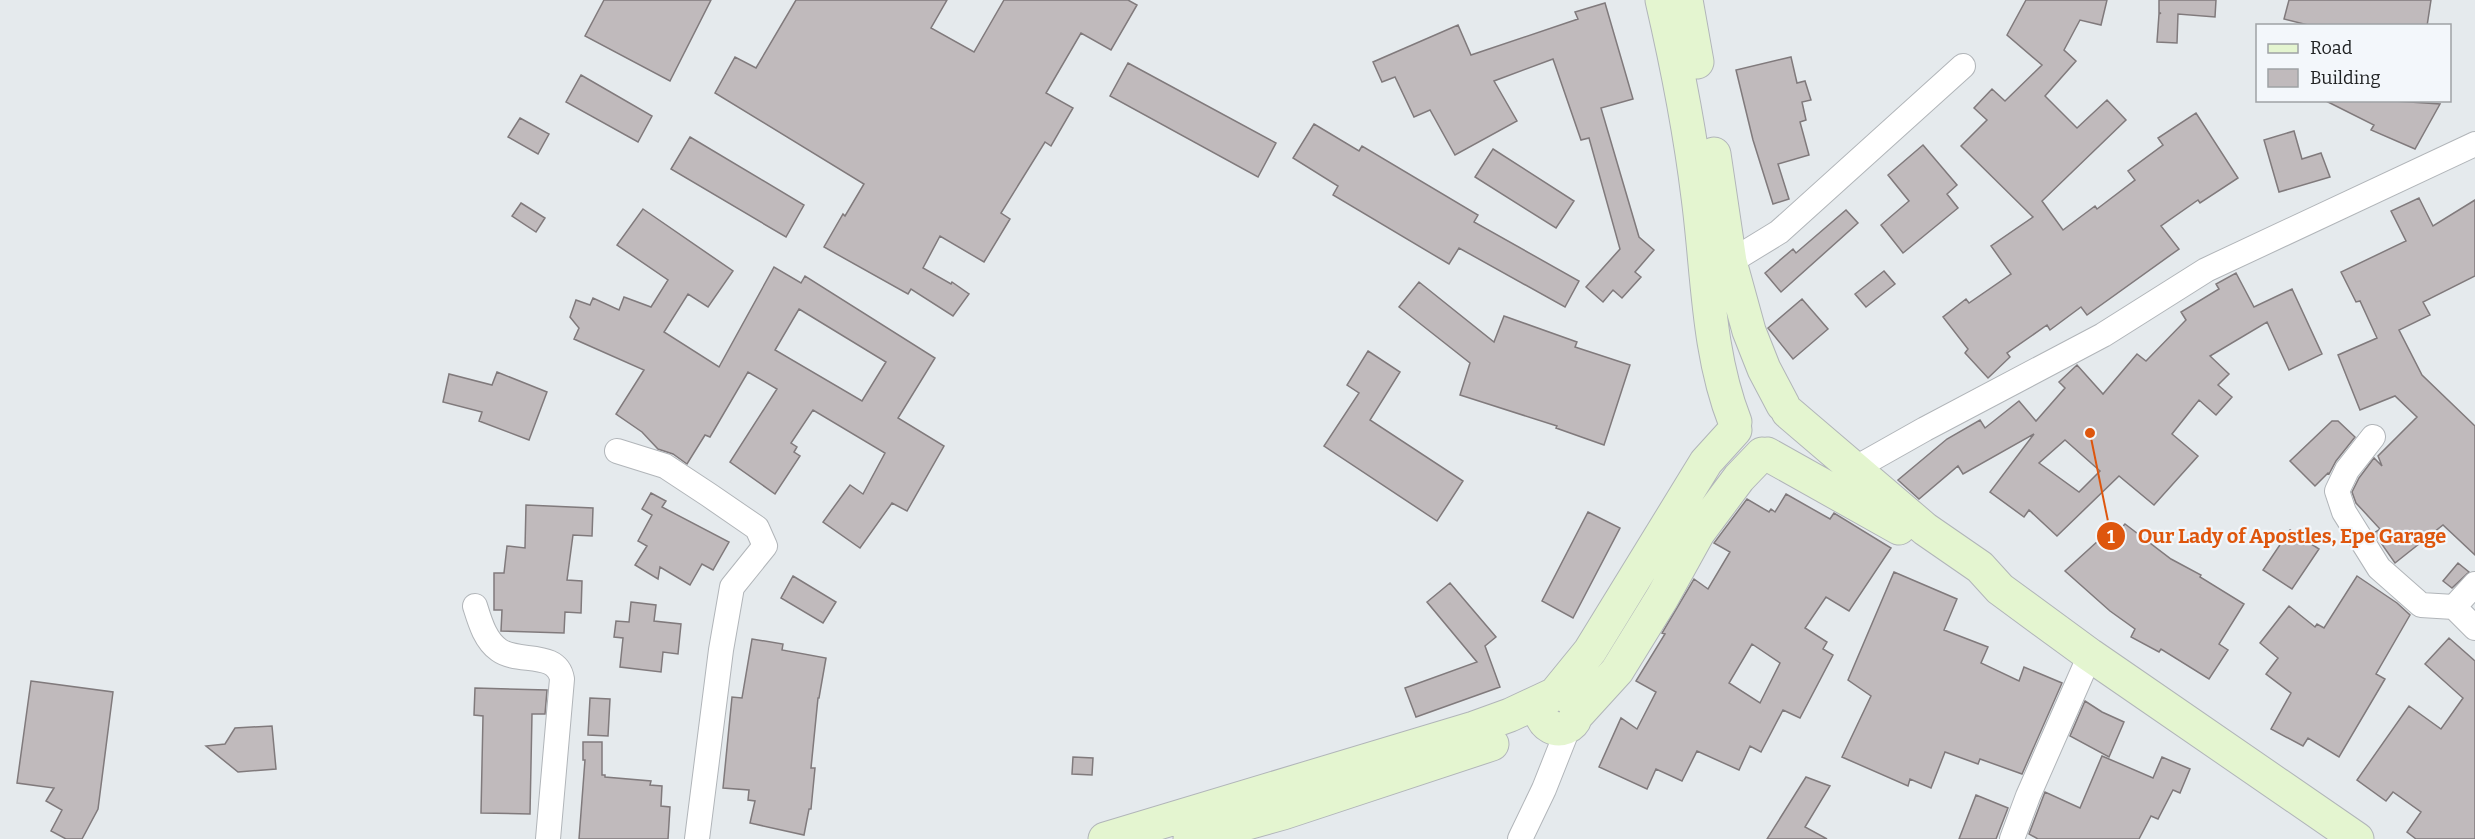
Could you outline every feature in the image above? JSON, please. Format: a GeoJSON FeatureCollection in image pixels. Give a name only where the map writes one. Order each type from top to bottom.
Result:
{"type":"FeatureCollection","features":[{"type":"Feature","properties":{"kind":"street"},"geometry":{"type":"LineString","coordinates":[[1662,0],[1696,185],[1717,364],[1724,393],[1744,447],[1765,454],[1892,523],[1979,580],[2000,589]]}},
{"type":"Feature","properties":{"kind":"street"},"geometry":{"type":"LineString","coordinates":[[1190,839],[1283,813],[1413,771],[1517,735],[1558,712],[1617,671],[1662,598],[1698,533],[1739,478],[1765,454],[1780,449],[1789,439],[1792,425],[1764,369],[1749,331],[1730,261],[1724,213],[1686,0]]}},
{"type":"Feature","properties":{"kind":"street"},"geometry":{"type":"LineString","coordinates":[[1730,261],[1779,232],[1963,66]]}},
{"type":"Feature","properties":{"kind":"street"},"geometry":{"type":"LineString","coordinates":[[1854,469],[2103,335],[2206,270],[2475,144]]}},
{"type":"Feature","properties":{"kind":"street"},"geometry":{"type":"LineString","coordinates":[[1520,839],[1544,789],[1558,712],[1590,651],[1706,462],[1735,426],[1743,406],[1758,397],[1776,400],[1925,529],[1980,567],[2000,589],[2090,655],[2357,839]]}},
{"type":"Feature","properties":{"kind":"street"},"geometry":{"type":"LineString","coordinates":[[2373,437],[2347,470],[2337,490],[2344,512],[2379,568],[2421,605],[2454,607],[2475,628]]}},
{"type":"Feature","properties":{"kind":"street"},"geometry":{"type":"LineString","coordinates":[[617,451],[665,466],[757,528],[765,546],[732,587],[721,650],[697,839]]}},
{"type":"Feature","properties":{"kind":"street"},"geometry":{"type":"LineString","coordinates":[[2454,607],[2475,584]]}},
{"type":"Feature","properties":{"kind":"street"},"geometry":{"type":"LineString","coordinates":[[475,606],[484,633],[500,651],[554,663],[560,670],[562,679],[548,839]]}},
{"type":"Feature","properties":{"kind":"street"},"geometry":{"type":"LineString","coordinates":[[2012,839],[2028,796],[2090,655]]}},
{"type":"Feature","properties":{"kind":"street"},"geometry":{"type":"LineString","coordinates":[[1105,839],[1474,728],[1558,712]]}},
{"type":"Feature","properties":{"kind":"building"},"geometry":{"type":"Polygon","coordinates":[[[604,0],[711,0],[670,81],[585,36],[604,0]]]}},
{"type":"Feature","properties":{"kind":"building"},"geometry":{"type":"Polygon","coordinates":[[[796,0],[947,0],[931,28],[974,52],[1004,0],[1128,0],[1137,5],[1111,50],[1081,33],[1046,93],[1073,108],[1051,146],[1045,142],[1001,213],[1010,219],[984,262],[940,236],[923,268],[951,284],[952,282],[969,294],[953,316],[911,289],[908,294],[824,247],[864,184],[715,93],[735,57],[756,68],[796,0]]]}},
{"type":"Feature","properties":{"kind":"building"},"geometry":{"type":"Polygon","coordinates":[[[2026,0],[2107,0],[2101,25],[2080,20],[2064,50],[2076,61],[2045,96],[2077,128],[2107,100],[2126,120],[2042,201],[2063,230],[2095,206],[2097,209],[2135,180],[2128,171],[2163,145],[2158,138],[2196,113],[2238,178],[2200,203],[2198,200],[2161,226],[2179,249],[2087,315],[2081,307],[2050,330],[2047,325],[2007,353],[2010,357],[1988,378],[1965,353],[1968,349],[1943,317],[1966,299],[1969,303],[2011,274],[1991,246],[2033,217],[1961,146],[1987,120],[1974,108],[1992,89],[2005,101],[2042,65],[2007,35],[2026,0]]]}},
{"type":"Feature","properties":{"kind":"building"},"geometry":{"type":"Polygon","coordinates":[[[2159,0],[2216,0],[2215,17],[2178,14],[2177,43],[2157,42],[2159,14],[2161,13],[2159,13],[2159,0]]]}},
{"type":"Feature","properties":{"kind":"building"},"geometry":{"type":"Polygon","coordinates":[[[2289,0],[2431,0],[2427,24],[2304,24],[2284,19],[2289,0]]]}},
{"type":"Feature","properties":{"kind":"building"},"geometry":{"type":"Polygon","coordinates":[[[1605,3],[1633,99],[1601,108],[1639,237],[1654,250],[1635,272],[1641,277],[1622,298],[1613,290],[1603,302],[1586,287],[1620,249],[1589,138],[1581,140],[1553,59],[1494,81],[1517,121],[1455,155],[1430,110],[1414,117],[1395,77],[1382,82],[1373,62],[1458,25],[1471,55],[1578,19],[1575,12],[1605,3]]]}},
{"type":"Feature","properties":{"kind":"building"},"geometry":{"type":"Polygon","coordinates":[[[1791,57],[1797,83],[1805,81],[1811,100],[1802,102],[1806,120],[1800,122],[1809,155],[1778,164],[1789,199],[1773,204],[1753,140],[1736,70],[1791,57]]]}},
{"type":"Feature","properties":{"kind":"building"},"geometry":{"type":"Polygon","coordinates":[[[1128,63],[1276,143],[1258,177],[1110,96],[1128,63]]]}},
{"type":"Feature","properties":{"kind":"building"},"geometry":{"type":"Polygon","coordinates":[[[581,75],[652,116],[638,142],[566,102],[581,75]]]}},
{"type":"Feature","properties":{"kind":"building"},"geometry":{"type":"Polygon","coordinates":[[[2328,102],[2440,104],[2415,149],[2371,130],[2374,125],[2328,102]]]}},
{"type":"Feature","properties":{"kind":"building"},"geometry":{"type":"Polygon","coordinates":[[[520,118],[549,134],[538,154],[508,137],[520,118]]]}},
{"type":"Feature","properties":{"kind":"building"},"geometry":{"type":"Polygon","coordinates":[[[1314,124],[1359,151],[1362,146],[1478,215],[1474,222],[1579,281],[1565,307],[1459,248],[1449,264],[1333,195],[1338,186],[1293,158],[1314,124]]]}},
{"type":"Feature","properties":{"kind":"building"},"geometry":{"type":"Polygon","coordinates":[[[2294,131],[2302,159],[2321,153],[2330,177],[2279,192],[2264,140],[2294,131]]]}},
{"type":"Feature","properties":{"kind":"building"},"geometry":{"type":"Polygon","coordinates":[[[690,137],[804,205],[786,237],[671,169],[690,137]]]}},
{"type":"Feature","properties":{"kind":"building"},"geometry":{"type":"Polygon","coordinates":[[[1923,145],[1957,185],[1947,194],[1958,208],[1903,253],[1881,225],[1909,201],[1888,175],[1923,145]]]}},
{"type":"Feature","properties":{"kind":"building"},"geometry":{"type":"Polygon","coordinates":[[[1493,149],[1574,201],[1556,228],[1475,177],[1493,149]]]}},
{"type":"Feature","properties":{"kind":"building"},"geometry":{"type":"Polygon","coordinates":[[[2419,198],[2433,226],[2475,200],[2475,276],[2423,302],[2430,315],[2399,330],[2422,375],[2475,426],[2475,555],[2443,525],[2395,563],[2374,533],[2380,529],[2356,503],[2352,492],[2374,458],[2382,466],[2378,456],[2417,417],[2395,396],[2360,410],[2338,355],[2377,338],[2360,301],[2356,302],[2341,272],[2406,241],[2391,211],[2419,198]]]}},
{"type":"Feature","properties":{"kind":"building"},"geometry":{"type":"Polygon","coordinates":[[[521,203],[545,218],[536,232],[512,216],[521,203]]]}},
{"type":"Feature","properties":{"kind":"building"},"geometry":{"type":"Polygon","coordinates":[[[643,209],[733,271],[708,307],[688,294],[664,332],[719,367],[774,267],[801,283],[805,276],[935,358],[898,418],[944,446],[907,511],[892,503],[860,548],[823,522],[850,485],[863,494],[885,453],[813,410],[791,443],[797,447],[794,452],[800,456],[775,494],[730,462],[777,389],[748,372],[710,437],[705,435],[687,464],[673,454],[658,449],[642,432],[616,414],[644,370],[574,339],[579,328],[570,317],[576,300],[590,305],[593,298],[619,310],[624,297],[651,307],[668,280],[617,245],[643,209]],[[799,309],[775,350],[862,401],[886,362],[799,309]]]}},
{"type":"Feature","properties":{"kind":"building"},"geometry":{"type":"Polygon","coordinates":[[[1846,210],[1858,223],[1781,292],[1765,273],[1793,249],[1796,253],[1846,210]]]}},
{"type":"Feature","properties":{"kind":"building"},"geometry":{"type":"Polygon","coordinates":[[[1884,271],[1895,284],[1866,307],[1855,294],[1884,271]]]}},
{"type":"Feature","properties":{"kind":"building"},"geometry":{"type":"Polygon","coordinates":[[[2236,273],[2254,307],[2292,289],[2322,354],[2289,370],[2267,322],[2210,356],[2229,374],[2218,385],[2232,397],[2216,415],[2199,400],[2172,434],[2198,456],[2154,505],[2119,476],[2057,536],[2029,510],[2024,517],[1990,492],[2034,434],[1963,474],[1958,466],[1919,499],[1898,480],[1947,439],[1980,420],[1985,428],[2019,401],[2036,421],[2065,388],[2059,382],[2077,365],[2103,394],[2137,354],[2146,361],[2186,320],[2181,312],[2219,289],[2216,284],[2236,273]],[[2065,440],[2039,463],[2079,492],[2100,471],[2065,440]]]}},
{"type":"Feature","properties":{"kind":"building"},"geometry":{"type":"Polygon","coordinates":[[[1419,282],[1494,342],[1504,316],[1577,342],[1575,347],[1630,365],[1604,445],[1556,428],[1557,426],[1460,395],[1470,363],[1399,307],[1419,282]]]}},
{"type":"Feature","properties":{"kind":"building"},"geometry":{"type":"Polygon","coordinates":[[[1802,299],[1828,329],[1793,359],[1768,328],[1802,299]]]}},
{"type":"Feature","properties":{"kind":"building"},"geometry":{"type":"Polygon","coordinates":[[[1368,351],[1400,372],[1370,420],[1463,481],[1437,521],[1324,446],[1359,393],[1347,385],[1368,351]]]}},
{"type":"Feature","properties":{"kind":"building"},"geometry":{"type":"Polygon","coordinates":[[[497,372],[547,392],[529,440],[479,421],[482,412],[443,402],[449,374],[492,385],[497,372]]]}},
{"type":"Feature","properties":{"kind":"building"},"geometry":{"type":"Polygon","coordinates":[[[2332,421],[2338,421],[2355,437],[2329,474],[2315,486],[2290,461],[2332,421]]]}},
{"type":"Feature","properties":{"kind":"building"},"geometry":{"type":"Polygon","coordinates":[[[651,493],[666,501],[662,507],[729,542],[713,570],[702,564],[690,585],[660,567],[658,579],[635,565],[647,546],[638,541],[652,515],[642,509],[651,493]]]}},
{"type":"Feature","properties":{"kind":"building"},"geometry":{"type":"Polygon","coordinates":[[[1786,494],[1830,519],[1834,513],[1891,548],[1849,611],[1826,597],[1805,628],[1827,642],[1823,649],[1833,655],[1800,718],[1783,710],[1761,752],[1750,746],[1739,770],[1697,751],[1682,781],[1656,769],[1647,789],[1599,767],[1621,718],[1637,729],[1656,692],[1636,681],[1665,634],[1662,633],[1694,579],[1708,589],[1730,552],[1714,543],[1747,499],[1769,512],[1771,509],[1775,512],[1786,494]],[[1752,644],[1729,683],[1760,703],[1780,663],[1752,644]]]}},
{"type":"Feature","properties":{"kind":"building"},"geometry":{"type":"Polygon","coordinates":[[[526,505],[593,508],[592,536],[573,535],[567,580],[582,581],[581,613],[565,612],[564,633],[501,631],[502,610],[494,610],[494,573],[504,573],[507,546],[525,548],[526,505]]]}},
{"type":"Feature","properties":{"kind":"building"},"geometry":{"type":"Polygon","coordinates":[[[1588,512],[1620,528],[1573,618],[1542,601],[1588,512]]]}},
{"type":"Feature","properties":{"kind":"building"},"geometry":{"type":"Polygon","coordinates":[[[2125,524],[2171,559],[2201,575],[2200,577],[2244,604],[2219,644],[2228,650],[2209,679],[2161,649],[2159,652],[2131,637],[2135,629],[2110,611],[2065,571],[2099,540],[2105,546],[2125,524]]]}},
{"type":"Feature","properties":{"kind":"building"},"geometry":{"type":"Polygon","coordinates":[[[2290,530],[2319,549],[2292,589],[2263,570],[2290,530]]]}},
{"type":"Feature","properties":{"kind":"building"},"geometry":{"type":"Polygon","coordinates":[[[2458,563],[2469,572],[2452,588],[2443,581],[2458,563]]]}},
{"type":"Feature","properties":{"kind":"building"},"geometry":{"type":"Polygon","coordinates":[[[1894,572],[1957,599],[1944,630],[1988,647],[1981,663],[2019,681],[2024,667],[2062,683],[2022,774],[1980,759],[1978,764],[1945,752],[1931,788],[1910,779],[1908,786],[1842,757],[1871,696],[1848,680],[1894,572]]]}},
{"type":"Feature","properties":{"kind":"building"},"geometry":{"type":"Polygon","coordinates":[[[793,576],[836,602],[823,623],[781,598],[793,576]]]}},
{"type":"Feature","properties":{"kind":"building"},"geometry":{"type":"Polygon","coordinates":[[[2357,576],[2397,603],[2410,615],[2376,674],[2385,679],[2339,757],[2308,738],[2303,746],[2271,729],[2291,693],[2266,674],[2278,658],[2260,643],[2289,606],[2315,627],[2317,624],[2324,628],[2357,576]]]}},
{"type":"Feature","properties":{"kind":"building"},"geometry":{"type":"Polygon","coordinates":[[[1450,583],[1496,637],[1485,646],[1500,687],[1416,717],[1405,688],[1477,662],[1427,602],[1450,583]]]}},
{"type":"Feature","properties":{"kind":"building"},"geometry":{"type":"Polygon","coordinates":[[[631,602],[656,605],[654,621],[681,624],[678,654],[663,652],[661,672],[620,667],[623,638],[614,637],[616,621],[629,622],[631,602]]]}},
{"type":"Feature","properties":{"kind":"building"},"geometry":{"type":"Polygon","coordinates":[[[2449,638],[2475,661],[2475,839],[2416,839],[2407,832],[2421,812],[2393,792],[2386,801],[2357,780],[2409,706],[2441,729],[2463,698],[2425,664],[2449,638]]]}},
{"type":"Feature","properties":{"kind":"building"},"geometry":{"type":"Polygon","coordinates":[[[752,639],[783,644],[782,650],[826,658],[818,698],[811,768],[815,768],[811,809],[809,809],[804,835],[750,823],[755,801],[748,800],[749,790],[723,788],[732,697],[742,698],[752,639]]]}},
{"type":"Feature","properties":{"kind":"building"},"geometry":{"type":"Polygon","coordinates":[[[31,681],[113,692],[98,809],[82,839],[66,839],[51,831],[62,810],[46,801],[54,788],[17,783],[31,681]]]}},
{"type":"Feature","properties":{"kind":"building"},"geometry":{"type":"Polygon","coordinates":[[[475,688],[547,690],[545,714],[532,714],[530,814],[481,813],[483,716],[474,715],[475,688]]]}},
{"type":"Feature","properties":{"kind":"building"},"geometry":{"type":"Polygon","coordinates":[[[590,698],[610,699],[608,736],[588,735],[590,698]]]}},
{"type":"Feature","properties":{"kind":"building"},"geometry":{"type":"Polygon","coordinates":[[[2085,701],[2124,722],[2109,757],[2070,736],[2085,701]]]}},
{"type":"Feature","properties":{"kind":"building"},"geometry":{"type":"Polygon","coordinates":[[[272,726],[276,769],[238,772],[206,746],[225,744],[235,728],[272,726]]]}},
{"type":"Feature","properties":{"kind":"building"},"geometry":{"type":"Polygon","coordinates":[[[583,742],[602,742],[602,775],[605,777],[651,781],[650,785],[662,786],[661,806],[670,807],[668,839],[579,839],[585,760],[583,760],[583,742]]]}},
{"type":"Feature","properties":{"kind":"building"},"geometry":{"type":"Polygon","coordinates":[[[2102,756],[2153,778],[2162,757],[2190,769],[2180,793],[2173,790],[2158,819],[2151,816],[2139,839],[2038,839],[2029,834],[2045,792],[2080,808],[2102,756]]]}},
{"type":"Feature","properties":{"kind":"building"},"geometry":{"type":"Polygon","coordinates":[[[1073,757],[1093,758],[1092,775],[1072,774],[1073,757]]]}},
{"type":"Feature","properties":{"kind":"building"},"geometry":{"type":"Polygon","coordinates":[[[1806,777],[1830,786],[1805,827],[1827,839],[1767,839],[1806,777]]]}},
{"type":"Feature","properties":{"kind":"building"},"geometry":{"type":"Polygon","coordinates":[[[1976,795],[2008,808],[1996,839],[1959,839],[1976,795]]]}},
{"type":"Feature","properties":{"kind":"place","name":"Our Lady of Apostles, Epe Garage"},"geometry":{"type":"Point","coordinates":[2090,433]}}]}
